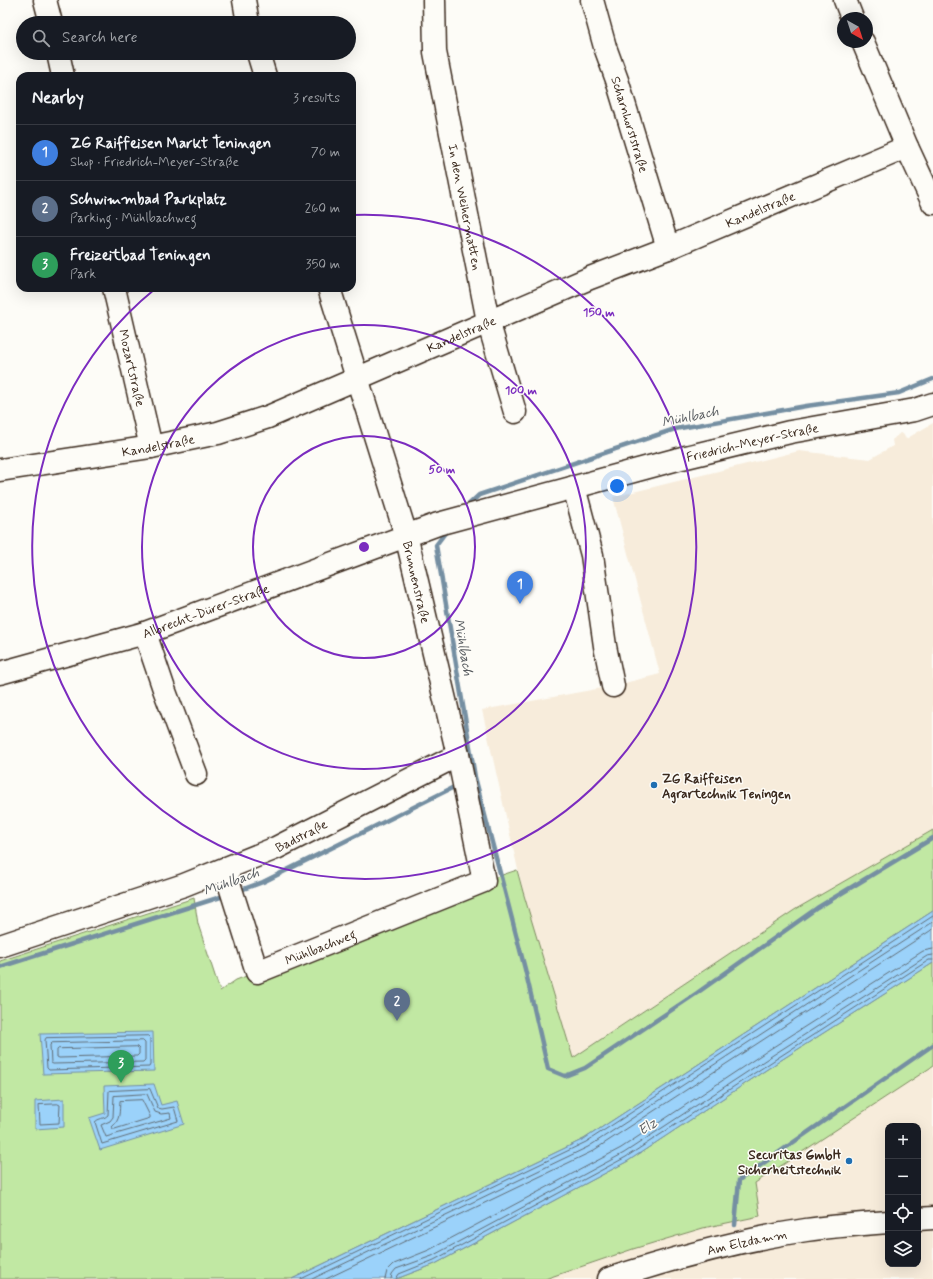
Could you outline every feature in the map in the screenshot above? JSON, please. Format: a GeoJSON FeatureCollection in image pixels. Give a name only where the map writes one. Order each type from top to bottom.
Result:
{"type":"FeatureCollection","features":[{"type":"Feature","properties":{"kind":"street"},"geometry":{"type":"LineString","coordinates":[[45,0],[49,16]]}},
{"type":"Feature","properties":{"kind":"street"},"geometry":{"type":"LineString","coordinates":[[244,0],[247,16]]}},
{"type":"Feature","properties":{"kind":"street","name":"In den Weihermatten"},"geometry":{"type":"LineString","coordinates":[[434,0],[435,52],[488,321],[515,412]]}},
{"type":"Feature","properties":{"kind":"street","name":"Scharnhorststraße"},"geometry":{"type":"LineString","coordinates":[[592,0],[605,47],[617,80],[668,248]]}},
{"type":"Feature","properties":{"kind":"street"},"geometry":{"type":"LineString","coordinates":[[845,0],[850,12]]}},
{"type":"Feature","properties":{"kind":"street"},"geometry":{"type":"LineString","coordinates":[[866,48],[907,147],[933,203]]}},
{"type":"Feature","properties":{"kind":"street"},"geometry":{"type":"LineString","coordinates":[[60,60],[62,72]]}},
{"type":"Feature","properties":{"kind":"street"},"geometry":{"type":"LineString","coordinates":[[260,60],[264,72]]}},
{"type":"Feature","properties":{"kind":"street","name":"Kandelstraße"},"geometry":{"type":"LineString","coordinates":[[0,470],[151,447],[218,433],[268,417],[488,321],[590,278],[668,248],[907,147]]}},
{"type":"Feature","properties":{"kind":"street","name":"Mozartstraße"},"geometry":{"type":"LineString","coordinates":[[115,292],[151,447]]}},
{"type":"Feature","properties":{"kind":"street","name":"Brunnenstraße"},"geometry":{"type":"LineString","coordinates":[[330,292],[356,379],[406,535],[460,764],[484,881]]}},
{"type":"Feature","properties":{"kind":"street","name":"Friedrich-Meyer-Straße"},"geometry":{"type":"LineString","coordinates":[[406,535],[464,516],[574,488],[682,458],[782,434],[900,413],[933,404]]}},
{"type":"Feature","properties":{"kind":"street"},"geometry":{"type":"LineString","coordinates":[[574,488],[592,555],[604,646],[613,686]]}},
{"type":"Feature","properties":{"kind":"street","name":"Albrecht-Dürer-Straße"},"geometry":{"type":"LineString","coordinates":[[0,673],[145,633],[406,535]]}},
{"type":"Feature","properties":{"kind":"street"},"geometry":{"type":"LineString","coordinates":[[145,633],[196,774]]}},
{"type":"Feature","properties":{"kind":"street","name":"Badstraße"},"geometry":{"type":"LineString","coordinates":[[0,946],[184,885],[227,876],[276,848],[460,764]]}},
{"type":"Feature","properties":{"kind":"street","name":"Mühlbachweg"},"geometry":{"type":"LineString","coordinates":[[227,876],[257,972],[484,881]]}},
{"type":"Feature","properties":{"kind":"street"},"geometry":{"type":"LineString","coordinates":[[921,1220],[933,1218]]}},
{"type":"Feature","properties":{"kind":"street","name":"Am Elzdamm"},"geometry":{"type":"LineString","coordinates":[[609,1279],[677,1258],[763,1238],[807,1230],[885,1222]]}},
{"type":"Feature","properties":{"kind":"shaded area"},"geometry":{"type":"Polygon","coordinates":[[[933,423],[933,830],[796,909],[573,1058],[523,892],[482,710],[613,686],[660,674],[613,497],[799,451],[870,459],[893,446],[892,440],[900,433],[903,434],[906,439],[933,423]]]}},
{"type":"Feature","properties":{"kind":"shaded area"},"geometry":{"type":"Polygon","coordinates":[[[933,1064],[933,1279],[545,1279],[633,1249],[703,1228],[760,1216],[755,1183],[933,1064]]]}},
{"type":"Feature","properties":{"kind":"green space"},"geometry":{"type":"Polygon","coordinates":[[[933,830],[933,911],[584,1139],[292,1279],[0,1279],[0,961],[194,898],[198,924],[220,991],[236,980],[484,881],[517,870],[573,1058],[796,909],[933,830]]]}},
{"type":"Feature","properties":{"kind":"green space"},"geometry":{"type":"Polygon","coordinates":[[[933,963],[933,1066],[755,1183],[760,1216],[703,1228],[633,1249],[545,1279],[396,1279],[435,1264],[628,1161],[778,1062],[933,963]]]}},
{"type":"Feature","properties":{"kind":"water","name":"Elz"},"geometry":{"type":"Polygon","coordinates":[[[933,911],[933,963],[778,1062],[628,1161],[435,1264],[396,1279],[292,1279],[584,1139],[933,911]]]}},
{"type":"Feature","properties":{"kind":"water"},"geometry":{"type":"Polygon","coordinates":[[[153,1032],[154,1071],[43,1074],[40,1034],[153,1032]]]}},
{"type":"Feature","properties":{"kind":"water"},"geometry":{"type":"Polygon","coordinates":[[[154,1084],[161,1105],[177,1101],[184,1124],[100,1150],[89,1118],[105,1113],[104,1086],[154,1084]]]}},
{"type":"Feature","properties":{"kind":"water"},"geometry":{"type":"Polygon","coordinates":[[[64,1099],[64,1127],[35,1129],[35,1101],[64,1099]]]}},
{"type":"Feature","properties":{"kind":"waterway","name":"Mühlbach"},"geometry":{"type":"LineString","coordinates":[[465,508],[479,495],[675,429],[806,406],[899,393],[933,379]]}},
{"type":"Feature","properties":{"kind":"waterway","name":"Mühlbach"},"geometry":{"type":"LineString","coordinates":[[448,529],[436,545],[475,777],[468,780]]}},
{"type":"Feature","properties":{"kind":"waterway"},"geometry":{"type":"LineString","coordinates":[[475,777],[525,969],[548,1069],[565,1076],[585,1068],[697,993],[817,908],[933,838]]}},
{"type":"Feature","properties":{"kind":"waterway","name":"Mühlbach"},"geometry":{"type":"LineString","coordinates":[[238,891],[263,882],[458,785]]}},
{"type":"Feature","properties":{"kind":"waterway","name":"Mühlbach"},"geometry":{"type":"LineString","coordinates":[[0,967],[227,895]]}},
{"type":"Feature","properties":{"kind":"waterway"},"geometry":{"type":"LineString","coordinates":[[735,1225],[739,1180],[933,1045]]}},
{"type":"Feature","properties":{"kind":"place","name":"ZG Raiffeisen Markt Teningen"},"geometry":{"type":"Point","coordinates":[520,604]}},
{"type":"Feature","properties":{"kind":"place","name":"ZG Raiffeisen Agrartechnik Teningen"},"geometry":{"type":"Point","coordinates":[654,785]}},
{"type":"Feature","properties":{"kind":"place","name":"Schwimmbad Parkplatz"},"geometry":{"type":"Point","coordinates":[397,1021]}},
{"type":"Feature","properties":{"kind":"place","name":"Freizeitbad Teningen"},"geometry":{"type":"Point","coordinates":[121,1083]}},
{"type":"Feature","properties":{"kind":"place","name":"Securitas GmbH Sicherheitstechnik"},"geometry":{"type":"Point","coordinates":[849,1161]}}]}
